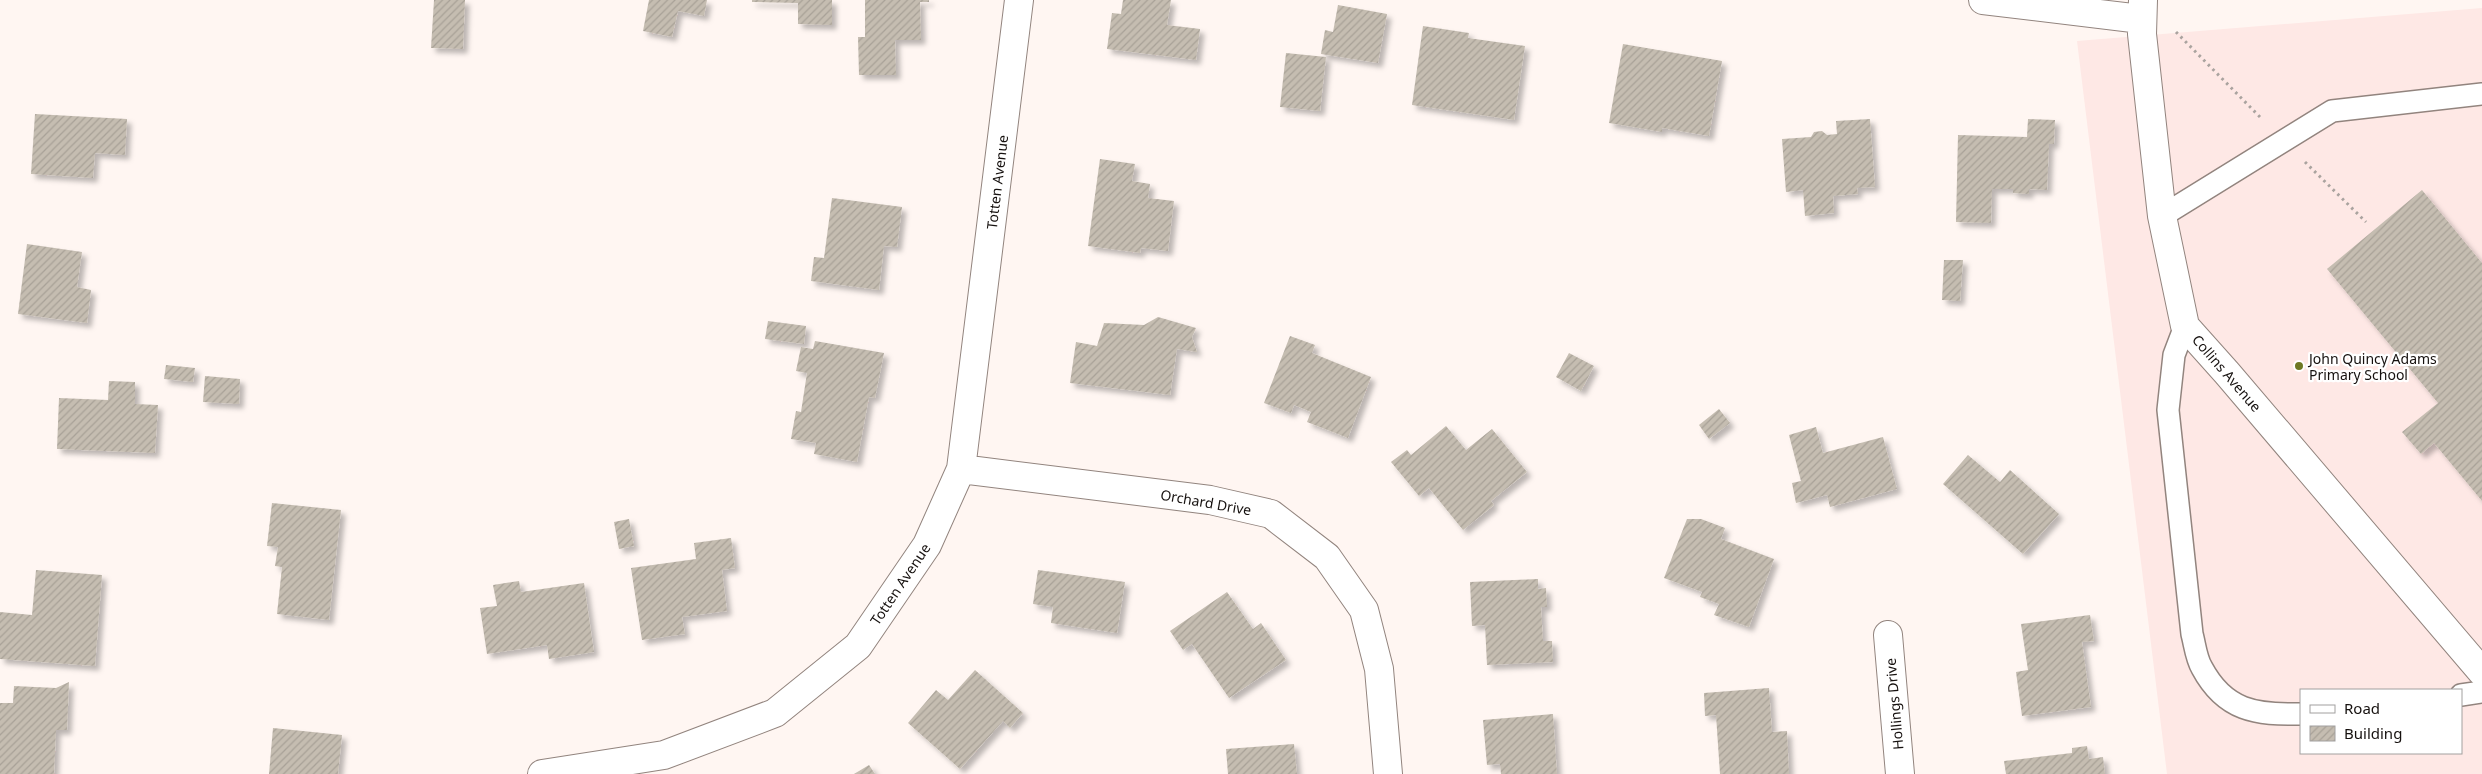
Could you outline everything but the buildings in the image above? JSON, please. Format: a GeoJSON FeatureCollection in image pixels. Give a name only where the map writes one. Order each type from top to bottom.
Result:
{"type":"FeatureCollection","features":[{"type":"Feature","properties":{"kind":"street","name":"Totten Avenue"},"geometry":{"type":"LineString","coordinates":[[542,774],[664,754],[776,713],[858,646],[927,545],[961,469],[1019,0]]}},
{"type":"Feature","properties":{"kind":"street"},"geometry":{"type":"LineString","coordinates":[[1983,0],[2142,9]]}},
{"type":"Feature","properties":{"kind":"street","name":"Collins Avenue"},"geometry":{"type":"LineString","coordinates":[[2142,9],[2162,216],[2185,326],[2228,373],[2482,672]]}},
{"type":"Feature","properties":{"kind":"street","name":"Orchard Drive"},"geometry":{"type":"LineString","coordinates":[[961,469],[1210,500],[1271,514],[1327,557],[1364,610],[1379,669],[1388,774]]}},
{"type":"Feature","properties":{"kind":"street","name":"Hollings Drive"},"geometry":{"type":"LineString","coordinates":[[1888,635],[1900,774]]}},
{"type":"Feature","properties":{"kind":"lane"},"geometry":{"type":"LineString","coordinates":[[2162,216],[2332,111],[2482,94]]}},
{"type":"Feature","properties":{"kind":"lane"},"geometry":{"type":"LineString","coordinates":[[2185,326],[2174,355],[2168,410],[2192,634],[2201,667],[2218,692],[2243,709],[2273,714],[2300,714]]}},
{"type":"Feature","properties":{"kind":"lane"},"geometry":{"type":"LineString","coordinates":[[2462,695],[2482,692]]}},
{"type":"Feature","properties":{"kind":"path"},"geometry":{"type":"LineString","coordinates":[[2172,28],[2267,124]]}},
{"type":"Feature","properties":{"kind":"path"},"geometry":{"type":"LineString","coordinates":[[2305,161],[2366,222]]}},
{"type":"Feature","properties":{"kind":"shaded area","name":"John Quincy Adams Primary School"},"geometry":{"type":"Polygon","coordinates":[[[2482,8],[2482,774],[2167,774],[2077,41],[2482,8]]]}},
{"type":"Feature","properties":{"kind":"place","name":"John Quincy Adams Primary School"},"geometry":{"type":"Point","coordinates":[2299,366]}}]}
